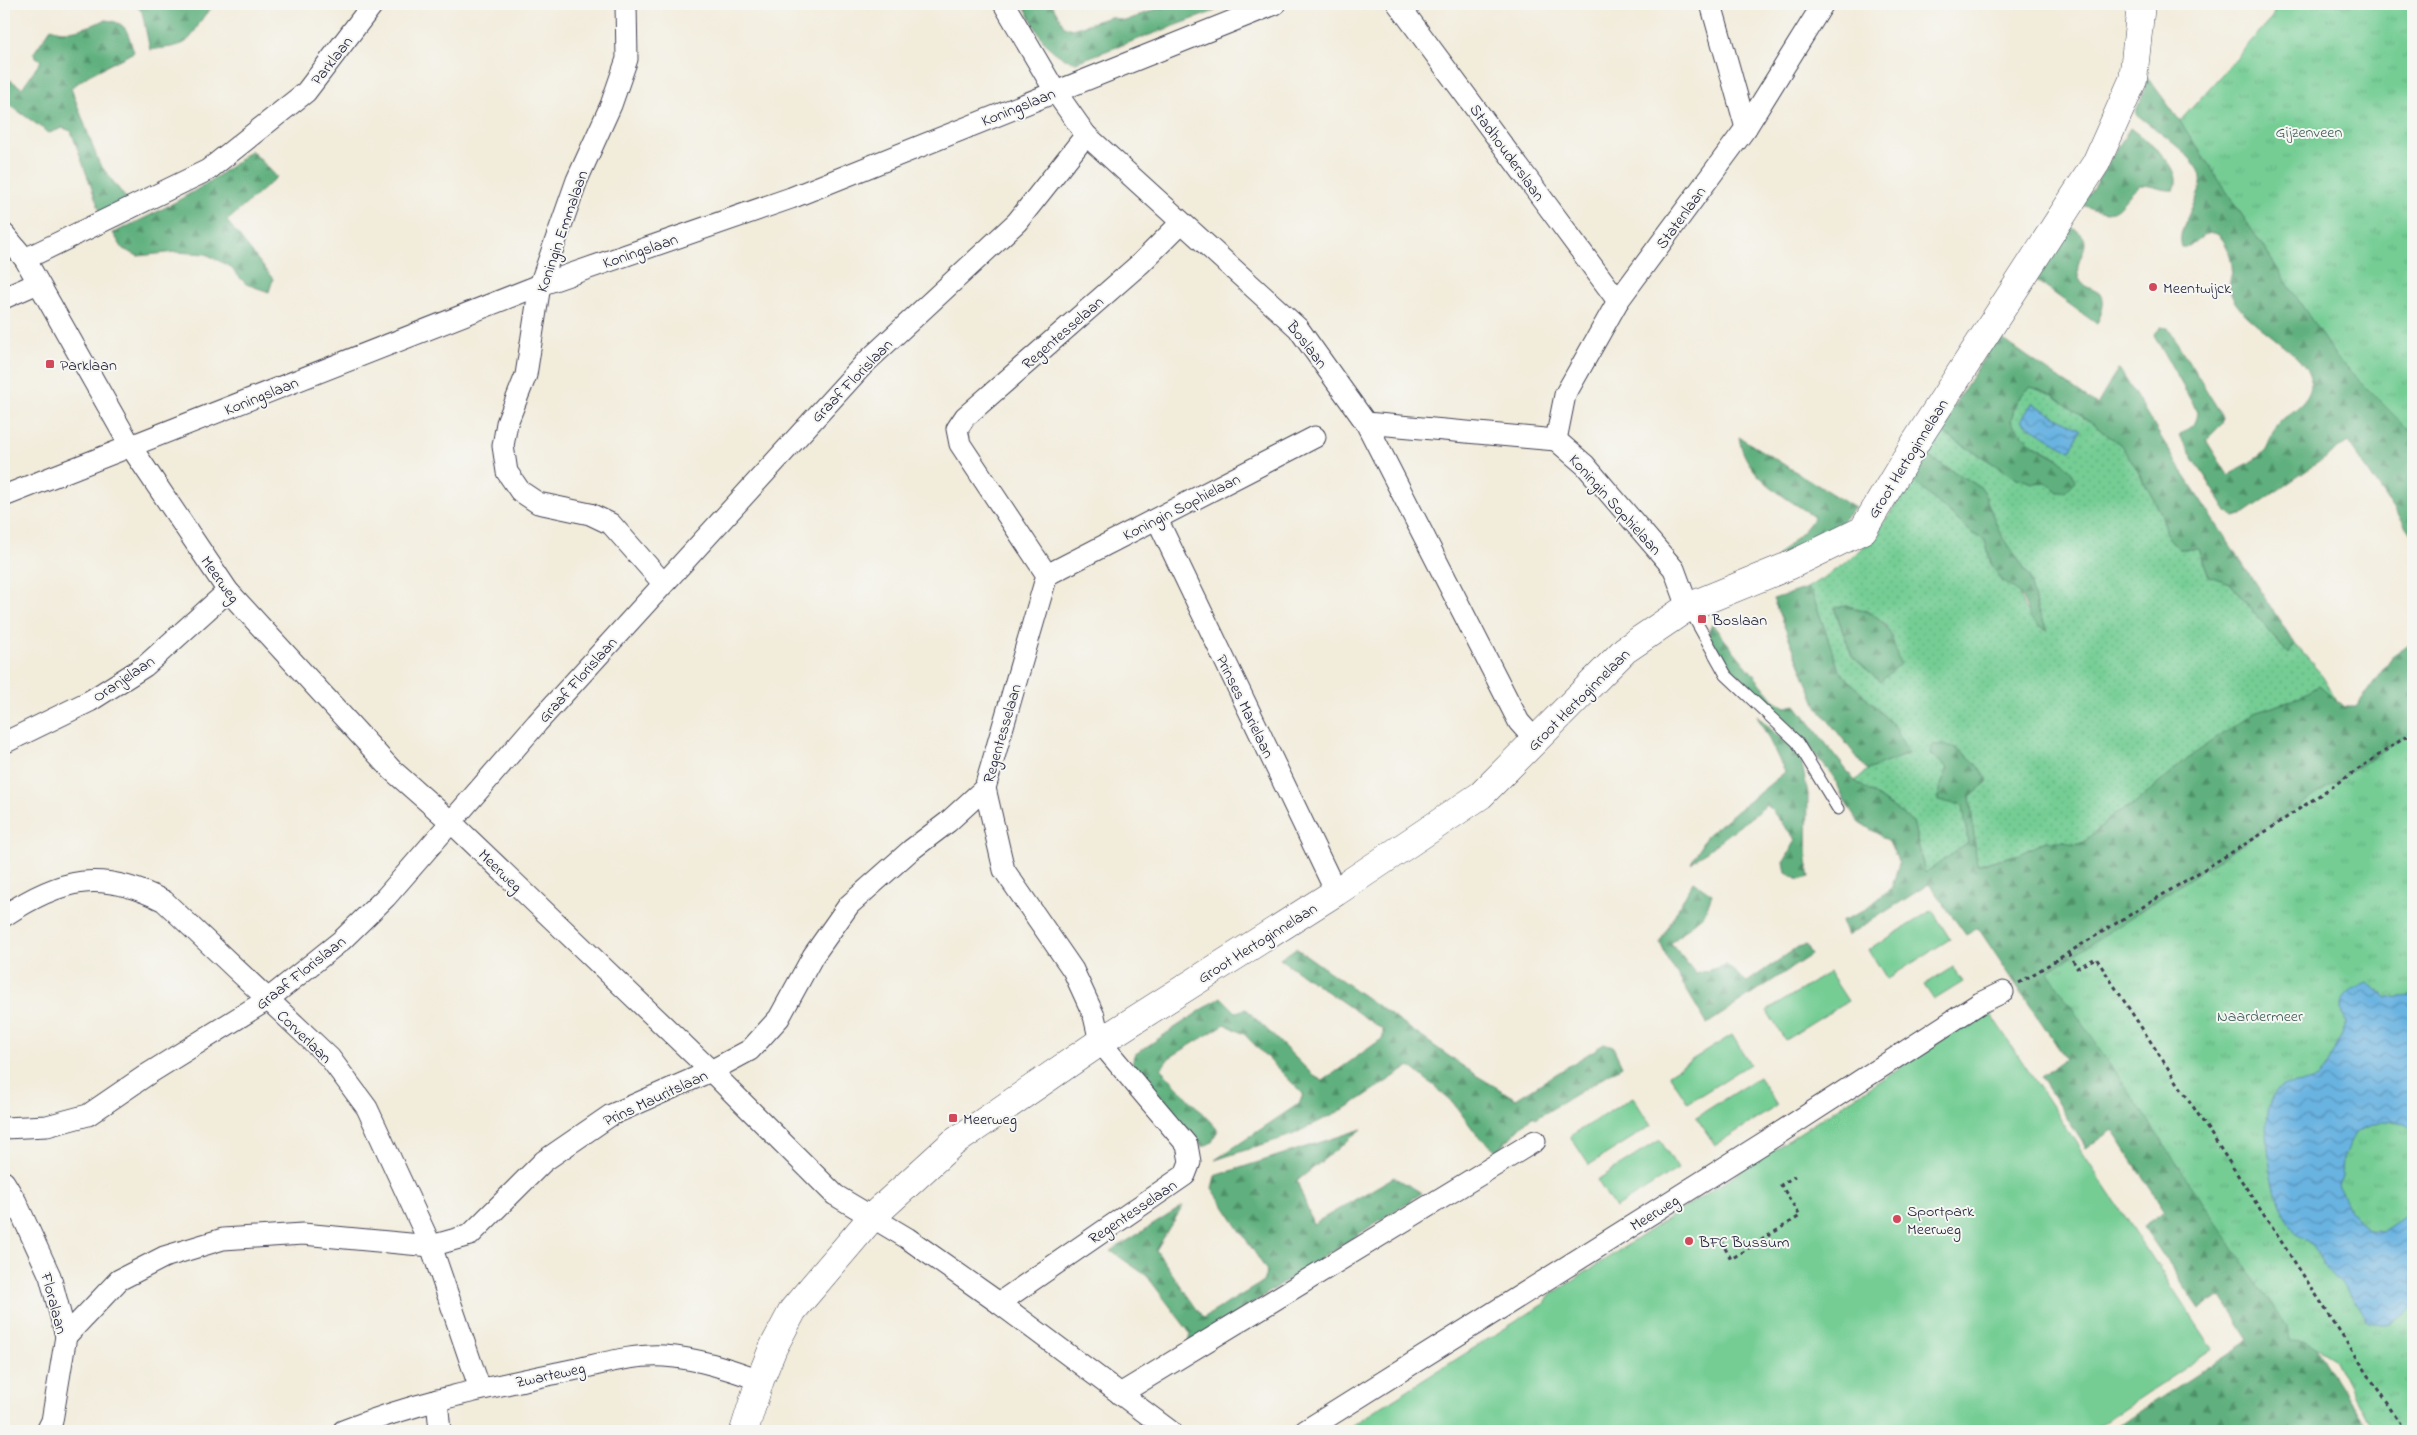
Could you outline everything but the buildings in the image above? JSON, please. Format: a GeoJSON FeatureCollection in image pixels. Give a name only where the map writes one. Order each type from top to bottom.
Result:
{"type":"FeatureCollection","features":[{"type":"Feature","properties":{"kind":"main road","name":"Groot Hertoginnelaan"},"geometry":{"type":"LineString","coordinates":[[744,1431],[760,1380],[773,1348],[791,1313],[873,1216],[953,1143],[1100,1042],[1336,892],[1480,795],[1625,650],[1688,607],[1791,565],[1863,530],[1917,440],[2096,163],[2133,80],[2141,4]]}},
{"type":"Feature","properties":{"kind":"street","name":"Parklaan"},"geometry":{"type":"LineString","coordinates":[[24,259],[208,170],[306,92],[373,4]]}},
{"type":"Feature","properties":{"kind":"street","name":"Koningin Emmalaan"},"geometry":{"type":"LineString","coordinates":[[626,4],[627,59],[611,105],[577,180],[540,285],[526,375],[507,423],[503,446],[507,472],[520,491],[538,504],[590,514],[611,524],[663,583]]}},
{"type":"Feature","properties":{"kind":"street","name":"Boslaan"},"geometry":{"type":"LineString","coordinates":[[1004,4],[1055,91],[1086,135],[1298,328],[1366,423],[1519,722],[1536,741]]}},
{"type":"Feature","properties":{"kind":"street","name":"Koningslaan"},"geometry":{"type":"LineString","coordinates":[[4,496],[540,285],[791,198],[1275,4]]}},
{"type":"Feature","properties":{"kind":"street","name":"Stadhouderslaan"},"geometry":{"type":"LineString","coordinates":[[1398,4],[1618,301]]}},
{"type":"Feature","properties":{"kind":"street"},"geometry":{"type":"LineString","coordinates":[[1712,4],[1746,128]]}},
{"type":"Feature","properties":{"kind":"street","name":"Statenlaan"},"geometry":{"type":"LineString","coordinates":[[1556,440],[1565,395],[1618,301],[1746,128],[1823,4]]}},
{"type":"Feature","properties":{"kind":"street","name":"Graaf Florislaan"},"geometry":{"type":"LineString","coordinates":[[4,1128],[47,1126],[88,1115],[148,1074],[268,1000],[342,940],[386,897],[663,583],[864,364],[1017,222],[1086,135]]}},
{"type":"Feature","properties":{"kind":"street","name":"Regentesselaan"},"geometry":{"type":"LineString","coordinates":[[999,1303],[1185,1175],[1190,1162],[1187,1145],[1100,1042],[1094,1016],[1073,970],[1004,870],[985,788],[1047,575],[960,444],[957,429],[965,417],[1141,263],[1181,223]]}},
{"type":"Feature","properties":{"kind":"street","name":"Meerweg"},"geometry":{"type":"LineString","coordinates":[[4,234],[24,259],[131,447],[228,591],[392,770],[451,822],[712,1071],[835,1195],[908,1238],[999,1303],[1170,1431]]}},
{"type":"Feature","properties":{"kind":"street"},"geometry":{"type":"LineString","coordinates":[[4,298],[38,283]]}},
{"type":"Feature","properties":{"kind":"street","name":"Koningin Sophielaan"},"geometry":{"type":"LineString","coordinates":[[1366,423],[1556,440],[1585,464],[1674,569],[1688,607]]}},
{"type":"Feature","properties":{"kind":"street","name":"Koningin Sophielaan"},"geometry":{"type":"LineString","coordinates":[[1047,575],[1315,437]]}},
{"type":"Feature","properties":{"kind":"street","name":"Prinses Marielaan"},"geometry":{"type":"LineString","coordinates":[[1157,519],[1336,892]]}},
{"type":"Feature","properties":{"kind":"street","name":"Oranjelaan"},"geometry":{"type":"LineString","coordinates":[[4,743],[90,701],[145,666],[228,591]]}},
{"type":"Feature","properties":{"kind":"street","name":"Prins Mauritslaan"},"geometry":{"type":"LineString","coordinates":[[66,1336],[119,1280],[164,1257],[223,1239],[303,1234],[431,1246],[470,1235],[544,1162],[611,1115],[712,1071],[750,1050],[779,1018],[813,956],[849,905],[911,850],[948,822],[985,788]]}},
{"type":"Feature","properties":{"kind":"street","name":"Corverlaan"},"geometry":{"type":"LineString","coordinates":[[4,916],[47,891],[81,881],[118,883],[135,888],[164,901],[330,1058],[366,1108],[431,1246],[480,1389]]}},
{"type":"Feature","properties":{"kind":"street","name":"Meerweg"},"geometry":{"type":"LineString","coordinates":[[1305,1431],[1770,1139],[1980,1003],[2003,992]]}},
{"type":"Feature","properties":{"kind":"street"},"geometry":{"type":"LineString","coordinates":[[1120,1394],[1535,1141]]}},
{"type":"Feature","properties":{"kind":"street","name":"Floralaan"},"geometry":{"type":"LineString","coordinates":[[4,1182],[16,1202],[50,1276],[66,1336],[52,1421],[46,1431]]}},
{"type":"Feature","properties":{"kind":"street","name":"Zwarteweg"},"geometry":{"type":"LineString","coordinates":[[343,1431],[437,1400],[480,1389],[626,1359],[663,1356],[703,1362],[760,1380]]}},
{"type":"Feature","properties":{"kind":"street"},"geometry":{"type":"LineString","coordinates":[[437,1400],[440,1431]]}},
{"type":"Feature","properties":{"kind":"lane"},"geometry":{"type":"LineString","coordinates":[[1688,607],[1726,675],[1797,742],[1838,809]]}},
{"type":"Feature","properties":{"kind":"path"},"geometry":{"type":"LineString","coordinates":[[2003,992],[2268,830],[2413,732]]}},
{"type":"Feature","properties":{"kind":"path"},"geometry":{"type":"LineString","coordinates":[[2069,953],[2076,968],[2096,958],[2405,1431]]}},
{"type":"Feature","properties":{"kind":"path"},"geometry":{"type":"LineString","coordinates":[[1721,1241],[1731,1259],[1800,1216],[1781,1185],[1795,1176]]}},
{"type":"Feature","properties":{"kind":"green space"},"geometry":{"type":"Polygon","coordinates":[[[135,4],[218,4],[211,8],[187,41],[175,46],[150,50],[142,12],[135,4]]]}},
{"type":"Feature","properties":{"kind":"green space"},"geometry":{"type":"Polygon","coordinates":[[[1023,4],[1052,4],[1064,26],[1072,29],[1110,17],[1125,21],[1170,4],[1213,4],[1215,11],[1076,62],[1065,59],[1049,47],[1043,40],[1023,4]]]}},
{"type":"Feature","properties":{"kind":"green space","name":"Gijzenveen"},"geometry":{"type":"Polygon","coordinates":[[[2278,4],[2413,4],[2413,434],[2336,357],[2180,121],[2271,19],[2278,4]]]}},
{"type":"Feature","properties":{"kind":"green space"},"geometry":{"type":"Polygon","coordinates":[[[106,20],[114,21],[123,26],[134,52],[89,75],[71,88],[99,163],[128,201],[101,214],[71,131],[63,128],[49,133],[4,101],[4,76],[22,88],[41,61],[33,54],[51,28],[72,31],[106,20]]]}},
{"type":"Feature","properties":{"kind":"green space"},"geometry":{"type":"Polygon","coordinates":[[[2146,75],[2180,121],[2336,357],[2413,434],[2413,537],[2348,442],[2242,515],[2234,517],[2227,511],[2179,436],[2195,423],[2198,413],[2154,335],[2161,327],[2168,328],[2223,417],[2222,424],[2206,440],[2228,475],[2254,460],[2263,452],[2268,446],[2279,422],[2307,397],[2311,380],[2305,367],[2294,355],[2238,306],[2231,294],[2230,288],[2232,267],[2230,254],[2220,237],[2211,233],[2189,247],[2182,247],[2182,230],[2199,192],[2201,177],[2192,161],[2184,152],[2135,113],[2144,92],[2146,75]]]}},
{"type":"Feature","properties":{"kind":"green space"},"geometry":{"type":"Polygon","coordinates":[[[2130,128],[2154,147],[2169,163],[2176,181],[2174,190],[2140,185],[2121,205],[2111,212],[2095,210],[2082,205],[2130,128]]]}},
{"type":"Feature","properties":{"kind":"green space"},"geometry":{"type":"Polygon","coordinates":[[[251,150],[277,177],[227,221],[273,279],[269,292],[246,284],[229,266],[206,254],[176,252],[138,256],[123,249],[113,233],[185,197],[219,175],[251,150]]]}},
{"type":"Feature","properties":{"kind":"green space"},"geometry":{"type":"Polygon","coordinates":[[[2068,226],[2078,231],[2085,242],[2078,267],[2078,275],[2081,282],[2101,295],[2103,301],[2097,324],[2034,279],[2068,226]]]}},
{"type":"Feature","properties":{"kind":"green space"},"geometry":{"type":"Polygon","coordinates":[[[1998,336],[2097,405],[2118,369],[2120,370],[2181,470],[2295,644],[2288,654],[2230,583],[2209,576],[2199,549],[2179,549],[2168,537],[2161,513],[2134,464],[2121,445],[2053,395],[2031,387],[2022,394],[2017,402],[2011,422],[2028,440],[2067,466],[2076,481],[2065,492],[2058,492],[2046,482],[2033,483],[2017,478],[1938,430],[1998,336]]]}},
{"type":"Feature","properties":{"kind":"green space"},"geometry":{"type":"Polygon","coordinates":[[[2031,387],[2053,395],[2121,445],[2134,464],[2161,513],[2168,537],[2179,549],[2199,549],[2209,576],[2230,583],[2288,654],[2295,644],[2321,674],[2338,702],[2319,685],[2291,701],[2254,713],[2136,803],[2116,813],[2085,842],[2074,845],[2065,841],[2046,841],[2019,854],[1976,865],[1970,796],[1988,781],[1931,755],[1948,767],[1939,790],[1963,804],[1968,844],[1925,873],[1913,822],[1855,781],[1867,770],[1908,754],[1895,727],[1839,670],[1812,593],[1807,588],[1862,549],[1886,519],[1910,478],[1972,533],[1985,540],[1991,565],[2002,581],[2018,591],[2024,608],[2047,630],[2037,609],[2029,576],[1999,531],[1982,489],[1922,453],[1938,430],[2017,478],[2033,483],[2046,482],[2058,492],[2058,458],[2028,441],[2011,422],[2017,402],[2022,394],[2031,387]],[[1848,606],[1834,608],[1852,656],[1880,682],[1887,625],[1867,611],[1848,606]]]}},
{"type":"Feature","properties":{"kind":"green space"},"geometry":{"type":"Polygon","coordinates":[[[1739,437],[1855,508],[1822,541],[1777,557],[1807,527],[1814,516],[1778,493],[1757,474],[1742,451],[1739,437]]]}},
{"type":"Feature","properties":{"kind":"green space"},"geometry":{"type":"Polygon","coordinates":[[[1922,453],[1982,488],[1999,531],[2029,576],[2037,609],[2048,631],[2035,623],[2028,614],[2018,592],[1998,576],[1985,540],[1972,533],[1910,478],[1922,453]]]}},
{"type":"Feature","properties":{"kind":"green space"},"geometry":{"type":"Polygon","coordinates":[[[1807,588],[1812,593],[1839,670],[1895,727],[1908,754],[1867,770],[1817,706],[1773,599],[1807,588]]]}},
{"type":"Feature","properties":{"kind":"green space"},"geometry":{"type":"Polygon","coordinates":[[[1848,606],[1862,610],[1880,619],[1893,641],[1900,664],[1880,682],[1852,656],[1834,607],[1848,606]]]}},
{"type":"Feature","properties":{"kind":"green space"},"geometry":{"type":"Polygon","coordinates":[[[1712,624],[1775,701],[1786,707],[1796,705],[1855,781],[1913,822],[1925,873],[1968,843],[1963,805],[1938,801],[1939,790],[1948,768],[1931,755],[1932,745],[1950,747],[1965,754],[1988,781],[1970,796],[1977,865],[2019,854],[2046,841],[2065,841],[2074,845],[2085,842],[2116,813],[2136,803],[2188,758],[2254,713],[2291,701],[2319,685],[2345,707],[2356,707],[2392,657],[2413,642],[2413,734],[2283,1295],[2368,1431],[2110,1431],[2249,1340],[2221,1297],[2200,1309],[2143,1226],[2165,1211],[2112,1130],[2086,1148],[2041,1077],[2066,1059],[1978,928],[1966,935],[1929,884],[1847,936],[1841,921],[1864,911],[1892,887],[1899,863],[1889,841],[1859,822],[1847,805],[1833,776],[1787,721],[1734,671],[1707,635],[1712,624]]]}},
{"type":"Feature","properties":{"kind":"green space"},"geometry":{"type":"Polygon","coordinates":[[[1757,715],[1801,759],[1808,794],[1807,861],[1810,877],[1799,880],[1786,873],[1784,862],[1796,840],[1767,805],[1691,863],[1707,835],[1785,772],[1757,715]]]}},
{"type":"Feature","properties":{"kind":"green space","name":"Naardermeer"},"geometry":{"type":"Polygon","coordinates":[[[2413,731],[2413,1431],[2375,1431],[2364,1416],[2334,1358],[2306,1341],[2290,1340],[2288,1326],[2282,1320],[2048,972],[2413,731]]]}},
{"type":"Feature","properties":{"kind":"green space"},"geometry":{"type":"Polygon","coordinates":[[[1693,881],[1712,894],[1705,913],[1671,943],[1696,974],[1726,965],[1747,982],[1798,947],[1805,945],[1811,955],[1707,1024],[1666,956],[1660,942],[1693,881]]]}},
{"type":"Feature","properties":{"kind":"green space"},"geometry":{"type":"Polygon","coordinates":[[[1932,910],[1950,939],[1887,979],[1869,950],[1932,910]]]}},
{"type":"Feature","properties":{"kind":"green space"},"geometry":{"type":"Polygon","coordinates":[[[1296,948],[1474,1074],[1516,1099],[1604,1044],[1613,1047],[1622,1066],[1537,1118],[1532,1116],[1497,1151],[1478,1136],[1451,1100],[1410,1066],[1348,1107],[1292,1135],[1215,1160],[1294,1107],[1300,1102],[1303,1094],[1244,1034],[1225,1024],[1169,1058],[1161,1069],[1218,1130],[1212,1142],[1203,1147],[1131,1068],[1134,1055],[1221,997],[1236,1012],[1246,1009],[1314,1076],[1323,1081],[1383,1038],[1383,1030],[1280,959],[1296,948]]]}},
{"type":"Feature","properties":{"kind":"green space"},"geometry":{"type":"Polygon","coordinates":[[[1953,967],[1963,982],[1934,1000],[1924,985],[1953,967]]]}},
{"type":"Feature","properties":{"kind":"green space"},"geometry":{"type":"Polygon","coordinates":[[[1829,972],[1848,1001],[1785,1040],[1767,1011],[1829,972]]]}},
{"type":"Feature","properties":{"kind":"green space","name":"Sportpark Meerweg"},"geometry":{"type":"Polygon","coordinates":[[[1988,1010],[2213,1349],[2091,1431],[1343,1431],[1545,1303],[1549,1296],[1988,1010]]]}},
{"type":"Feature","properties":{"kind":"green space"},"geometry":{"type":"Polygon","coordinates":[[[1732,1035],[1750,1064],[1688,1103],[1669,1074],[1732,1035]]]}},
{"type":"Feature","properties":{"kind":"green space"},"geometry":{"type":"Polygon","coordinates":[[[1759,1077],[1777,1106],[1715,1145],[1696,1117],[1759,1077]]]}},
{"type":"Feature","properties":{"kind":"green space"},"geometry":{"type":"Polygon","coordinates":[[[1633,1097],[1651,1126],[1589,1165],[1570,1136],[1633,1097]]]}},
{"type":"Feature","properties":{"kind":"green space"},"geometry":{"type":"Polygon","coordinates":[[[1362,1129],[1297,1181],[1313,1224],[1394,1177],[1422,1193],[1188,1345],[1190,1333],[1147,1276],[1111,1251],[1183,1206],[1156,1250],[1203,1318],[1263,1282],[1267,1271],[1212,1188],[1215,1176],[1362,1129]]]}},
{"type":"Feature","properties":{"kind":"green space"},"geometry":{"type":"Polygon","coordinates":[[[1660,1140],[1678,1169],[1615,1208],[1597,1180],[1660,1140]]]}},
{"type":"Feature","properties":{"kind":"water"},"geometry":{"type":"Polygon","coordinates":[[[2032,403],[2081,430],[2070,451],[2021,421],[2032,403]]]}},
{"type":"Feature","properties":{"kind":"water"},"geometry":{"type":"Polygon","coordinates":[[[2367,983],[2388,998],[2413,996],[2413,1131],[2407,1125],[2393,1121],[2378,1124],[2355,1133],[2343,1157],[2342,1176],[2338,1186],[2350,1211],[2368,1230],[2383,1231],[2413,1211],[2413,1305],[2397,1320],[2388,1325],[2367,1321],[2355,1300],[2328,1270],[2314,1248],[2296,1233],[2288,1221],[2279,1201],[2273,1180],[2267,1136],[2268,1115],[2272,1098],[2282,1088],[2313,1080],[2323,1072],[2335,1051],[2346,1023],[2342,1008],[2345,997],[2348,993],[2367,983]]]}},
{"type":"Feature","properties":{"kind":"place","name":"Meentwijck"},"geometry":{"type":"Point","coordinates":[2153,287]}},
{"type":"Feature","properties":{"kind":"place","name":"Parklaan"},"geometry":{"type":"Point","coordinates":[50,364]}},
{"type":"Feature","properties":{"kind":"place","name":"Boslaan"},"geometry":{"type":"Point","coordinates":[1702,619]}},
{"type":"Feature","properties":{"kind":"place","name":"Meerweg"},"geometry":{"type":"Point","coordinates":[953,1118]}},
{"type":"Feature","properties":{"kind":"place","name":"Sportpark Meerweg"},"geometry":{"type":"Point","coordinates":[1897,1219]}},
{"type":"Feature","properties":{"kind":"place","name":"BFC Bussum"},"geometry":{"type":"Point","coordinates":[1689,1241]}}]}
